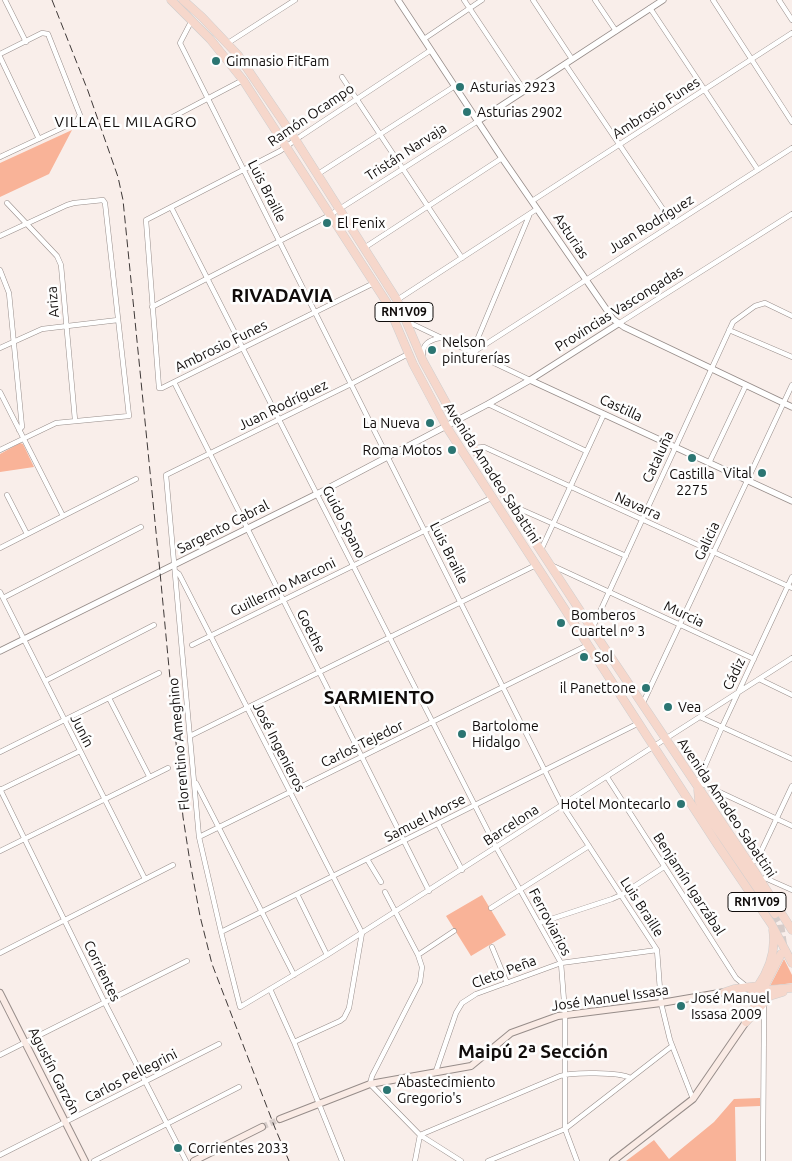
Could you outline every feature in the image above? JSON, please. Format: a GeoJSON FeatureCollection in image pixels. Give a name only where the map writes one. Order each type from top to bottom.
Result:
{"type":"FeatureCollection","features":[{"type":"Feature","properties":{"kind":"main road","name":"Avenida Amadeo Sabattini"},"geometry":{"type":"LineString","coordinates":[[171,0],[185,3],[228,43],[245,64],[296,139],[397,300],[423,360],[456,421],[642,705],[761,880],[792,930]]}},
{"type":"Feature","properties":{"kind":"main road","name":"Avenida Amadeo Sabattini"},"geometry":{"type":"LineString","coordinates":[[185,3],[193,20],[217,46],[243,80],[392,311],[408,354],[424,388],[446,426],[772,925],[792,963]]}},
{"type":"Feature","properties":{"kind":"main road"},"geometry":{"type":"LineString","coordinates":[[697,785],[699,801],[704,810],[776,914]]}},
{"type":"Feature","properties":{"kind":"main road"},"geometry":{"type":"LineString","coordinates":[[725,992],[758,986],[764,978],[774,948],[772,925]]}},
{"type":"Feature","properties":{"kind":"main road"},"geometry":{"type":"LineString","coordinates":[[613,1161],[693,1099],[746,1022],[781,954]]}},
{"type":"Feature","properties":{"kind":"main road"},"geometry":{"type":"LineString","coordinates":[[741,990],[792,988]]}},
{"type":"Feature","properties":{"kind":"main road","name":"José Manuel Issasa"},"geometry":{"type":"LineString","coordinates":[[280,1119],[370,1084],[471,1066],[511,1033],[564,1014],[661,1003],[725,992]]}},
{"type":"Feature","properties":{"kind":"main road"},"geometry":{"type":"LineString","coordinates":[[746,1022],[770,996],[786,992],[792,993]]}},
{"type":"Feature","properties":{"kind":"main road","name":"Agustín Garzón"},"geometry":{"type":"LineString","coordinates":[[0,993],[85,1161]]}},
{"type":"Feature","properties":{"kind":"main road"},"geometry":{"type":"LineString","coordinates":[[194,1161],[262,1127]]}},
{"type":"Feature","properties":{"kind":"street"},"geometry":{"type":"LineString","coordinates":[[5,0],[26,42]]}},
{"type":"Feature","properties":{"kind":"street"},"geometry":{"type":"LineString","coordinates":[[228,43],[295,0]]}},
{"type":"Feature","properties":{"kind":"street","name":"Asturias"},"geometry":{"type":"LineString","coordinates":[[398,0],[502,158],[612,319],[618,324],[792,407]]}},
{"type":"Feature","properties":{"kind":"street"},"geometry":{"type":"LineString","coordinates":[[464,0],[524,90]]}},
{"type":"Feature","properties":{"kind":"street"},"geometry":{"type":"LineString","coordinates":[[424,38],[482,0]]}},
{"type":"Feature","properties":{"kind":"street"},"geometry":{"type":"LineString","coordinates":[[533,0],[572,59]]}},
{"type":"Feature","properties":{"kind":"street"},"geometry":{"type":"LineString","coordinates":[[595,0],[616,31]]}},
{"type":"Feature","properties":{"kind":"street","name":"Tristán Narvaja"},"geometry":{"type":"LineString","coordinates":[[152,307],[340,209],[663,0]]}},
{"type":"Feature","properties":{"kind":"street"},"geometry":{"type":"LineString","coordinates":[[713,0],[792,122]]}},
{"type":"Feature","properties":{"kind":"street"},"geometry":{"type":"LineString","coordinates":[[779,0],[792,20]]}},
{"type":"Feature","properties":{"kind":"street"},"geometry":{"type":"LineString","coordinates":[[650,8],[758,170]]}},
{"type":"Feature","properties":{"kind":"street","name":"Luis Braille"},"geometry":{"type":"LineString","coordinates":[[193,20],[180,43],[562,805],[657,950],[661,1003],[672,1046],[693,1099]]}},
{"type":"Feature","properties":{"kind":"street"},"geometry":{"type":"LineString","coordinates":[[0,157],[39,139],[77,121],[80,112],[48,34],[42,33],[0,56],[39,139]]}},
{"type":"Feature","properties":{"kind":"street","name":"Ambrosio Funes"},"geometry":{"type":"LineString","coordinates":[[532,201],[792,33]]}},
{"type":"Feature","properties":{"kind":"street"},"geometry":{"type":"LineString","coordinates":[[236,38],[235,48],[245,64]]}},
{"type":"Feature","properties":{"kind":"street","name":"Ramón Ocampo"},"geometry":{"type":"LineString","coordinates":[[152,307],[146,220],[286,148],[296,139],[431,50]]}},
{"type":"Feature","properties":{"kind":"street"},"geometry":{"type":"LineString","coordinates":[[565,64],[672,224]]}},
{"type":"Feature","properties":{"kind":"street"},"geometry":{"type":"LineString","coordinates":[[342,77],[462,258]]}},
{"type":"Feature","properties":{"kind":"street"},"geometry":{"type":"LineString","coordinates":[[167,120],[243,80]]}},
{"type":"Feature","properties":{"kind":"street"},"geometry":{"type":"LineString","coordinates":[[318,174],[455,86]]}},
{"type":"Feature","properties":{"kind":"street","name":"Juan Rodríguez"},"geometry":{"type":"LineString","coordinates":[[472,353],[792,148]]}},
{"type":"Feature","properties":{"kind":"street"},"geometry":{"type":"LineString","coordinates":[[364,248],[502,158]]}},
{"type":"Feature","properties":{"kind":"street"},"geometry":{"type":"LineString","coordinates":[[0,236],[67,205],[103,200],[106,208],[129,416],[56,423],[0,450]]}},
{"type":"Feature","properties":{"kind":"street","name":"Ariza"},"geometry":{"type":"LineString","coordinates":[[7,203],[60,260],[75,420]]}},
{"type":"Feature","properties":{"kind":"street","name":"Guido Spano"},"geometry":{"type":"LineString","coordinates":[[171,207],[496,848]]}},
{"type":"Feature","properties":{"kind":"street"},"geometry":{"type":"LineString","coordinates":[[397,300],[537,209]]}},
{"type":"Feature","properties":{"kind":"street","name":"Provincias Vascongadas"},"geometry":{"type":"LineString","coordinates":[[456,421],[530,380],[792,214]]}},
{"type":"Feature","properties":{"kind":"street"},"geometry":{"type":"LineString","coordinates":[[472,353],[530,215]]}},
{"type":"Feature","properties":{"kind":"street"},"geometry":{"type":"LineString","coordinates":[[0,270],[9,293],[22,427],[19,430]]}},
{"type":"Feature","properties":{"kind":"street","name":"Ambrosio Funes"},"geometry":{"type":"LineString","coordinates":[[152,307],[158,388],[162,388],[374,283]]}},
{"type":"Feature","properties":{"kind":"street","name":"Cataluña"},"geometry":{"type":"LineString","coordinates":[[592,629],[733,322],[755,306],[765,303],[792,316]]}},
{"type":"Feature","properties":{"kind":"street"},"geometry":{"type":"LineString","coordinates":[[0,348],[42,329],[118,320]]}},
{"type":"Feature","properties":{"kind":"street","name":"Castilla"},"geometry":{"type":"LineString","coordinates":[[408,322],[792,501]]}},
{"type":"Feature","properties":{"kind":"street"},"geometry":{"type":"LineString","coordinates":[[729,330],[792,357]]}},
{"type":"Feature","properties":{"kind":"street"},"geometry":{"type":"LineString","coordinates":[[423,360],[422,350],[425,344],[432,339],[440,338]]}},
{"type":"Feature","properties":{"kind":"street","name":"Juan Rodríguez"},"geometry":{"type":"LineString","coordinates":[[166,475],[408,354]]}},
{"type":"Feature","properties":{"kind":"street","name":"Goethe"},"geometry":{"type":"LineString","coordinates":[[174,382],[429,891]]}},
{"type":"Feature","properties":{"kind":"street"},"geometry":{"type":"LineString","coordinates":[[709,463],[746,385]]}},
{"type":"Feature","properties":{"kind":"street","name":"Galicia"},"geometry":{"type":"LineString","coordinates":[[642,705],[792,385]]}},
{"type":"Feature","properties":{"kind":"street"},"geometry":{"type":"LineString","coordinates":[[0,392],[64,516]]}},
{"type":"Feature","properties":{"kind":"street"},"geometry":{"type":"LineString","coordinates":[[488,404],[586,451]]}},
{"type":"Feature","properties":{"kind":"street"},"geometry":{"type":"LineString","coordinates":[[541,550],[604,414]]}},
{"type":"Feature","properties":{"kind":"street","name":"Sargento Cabral"},"geometry":{"type":"LineString","coordinates":[[0,651],[174,568],[456,421]]}},
{"type":"Feature","properties":{"kind":"street","name":"Navarra"},"geometry":{"type":"LineString","coordinates":[[474,448],[484,447],[790,587]]}},
{"type":"Feature","properties":{"kind":"street","name":"Florentino Ameghino"},"geometry":{"type":"LineString","coordinates":[[166,475],[199,836],[240,1007]]}},
{"type":"Feature","properties":{"kind":"street"},"geometry":{"type":"LineString","coordinates":[[0,548],[136,479]]}},
{"type":"Feature","properties":{"kind":"street"},"geometry":{"type":"LineString","coordinates":[[7,494],[27,534]]}},
{"type":"Feature","properties":{"kind":"street","name":"Guillermo Marconi"},"geometry":{"type":"LineString","coordinates":[[192,645],[493,497]]}},
{"type":"Feature","properties":{"kind":"street"},"geometry":{"type":"LineString","coordinates":[[514,508],[626,556]]}},
{"type":"Feature","properties":{"kind":"street"},"geometry":{"type":"LineString","coordinates":[[1,595],[142,527]]}},
{"type":"Feature","properties":{"kind":"street","name":"Murcia"},"geometry":{"type":"LineString","coordinates":[[550,564],[754,659]]}},
{"type":"Feature","properties":{"kind":"street"},"geometry":{"type":"LineString","coordinates":[[190,736],[536,565]]}},
{"type":"Feature","properties":{"kind":"street","name":"José Ingenieros"},"geometry":{"type":"LineString","coordinates":[[174,568],[362,934]]}},
{"type":"Feature","properties":{"kind":"street","name":"Cádiz"},"geometry":{"type":"LineString","coordinates":[[697,785],[722,727],[790,587],[792,577]]}},
{"type":"Feature","properties":{"kind":"street","name":"Junín"},"geometry":{"type":"LineString","coordinates":[[1,595],[145,879]]}},
{"type":"Feature","properties":{"kind":"street"},"geometry":{"type":"LineString","coordinates":[[45,681],[154,625]]}},
{"type":"Feature","properties":{"kind":"street","name":"Carlos Tejedor"},"geometry":{"type":"LineString","coordinates":[[199,836],[588,645]]}},
{"type":"Feature","properties":{"kind":"street","name":"Barcelona"},"geometry":{"type":"LineString","coordinates":[[240,1007],[362,934],[792,658]]}},
{"type":"Feature","properties":{"kind":"street"},"geometry":{"type":"LineString","coordinates":[[0,752],[159,673]]}},
{"type":"Feature","properties":{"kind":"street"},"geometry":{"type":"LineString","coordinates":[[759,680],[792,695]]}},
{"type":"Feature","properties":{"kind":"street"},"geometry":{"type":"LineString","coordinates":[[109,698],[148,776]]}},
{"type":"Feature","properties":{"kind":"street"},"geometry":{"type":"LineString","coordinates":[[700,717],[792,760]]}},
{"type":"Feature","properties":{"kind":"street","name":"Samuel Morse"},"geometry":{"type":"LineString","coordinates":[[221,932],[639,723]]}},
{"type":"Feature","properties":{"kind":"street"},"geometry":{"type":"LineString","coordinates":[[0,790],[80,751]]}},
{"type":"Feature","properties":{"kind":"street"},"geometry":{"type":"LineString","coordinates":[[0,852],[148,776],[168,768]]}},
{"type":"Feature","properties":{"kind":"street","name":"Benjamín Igarzábal"},"geometry":{"type":"LineString","coordinates":[[607,777],[736,978],[741,990],[749,996],[754,1006]]}},
{"type":"Feature","properties":{"kind":"street"},"geometry":{"type":"LineString","coordinates":[[194,779],[294,975]]}},
{"type":"Feature","properties":{"kind":"street"},"geometry":{"type":"LineString","coordinates":[[697,785],[792,826]]}},
{"type":"Feature","properties":{"kind":"street"},"geometry":{"type":"LineString","coordinates":[[750,864],[758,858],[792,786]]}},
{"type":"Feature","properties":{"kind":"street","name":"Corrientes"},"geometry":{"type":"LineString","coordinates":[[0,790],[105,1003],[186,1161]]}},
{"type":"Feature","properties":{"kind":"street"},"geometry":{"type":"LineString","coordinates":[[438,824],[462,870]]}},
{"type":"Feature","properties":{"kind":"street"},"geometry":{"type":"LineString","coordinates":[[491,908],[589,846]]}},
{"type":"Feature","properties":{"kind":"street","name":"Ferroviarios"},"geometry":{"type":"LineString","coordinates":[[496,848],[561,962],[564,1014],[565,1129],[577,1161]]}},
{"type":"Feature","properties":{"kind":"street"},"geometry":{"type":"LineString","coordinates":[[367,859],[381,882]]}},
{"type":"Feature","properties":{"kind":"street"},"geometry":{"type":"LineString","coordinates":[[0,953],[173,865]]}},
{"type":"Feature","properties":{"kind":"street"},"geometry":{"type":"LineString","coordinates":[[538,923],[621,895],[664,867]]}},
{"type":"Feature","properties":{"kind":"street"},"geometry":{"type":"LineString","coordinates":[[761,880],[765,878],[792,890]]}},
{"type":"Feature","properties":{"kind":"street"},"geometry":{"type":"LineString","coordinates":[[385,892],[422,966],[420,982],[372,1076],[370,1084],[420,1135],[461,1161]]}},
{"type":"Feature","properties":{"kind":"street"},"geometry":{"type":"LineString","coordinates":[[297,894],[327,956]]}},
{"type":"Feature","properties":{"kind":"street"},"geometry":{"type":"LineString","coordinates":[[418,955],[454,931]]}},
{"type":"Feature","properties":{"kind":"street"},"geometry":{"type":"LineString","coordinates":[[294,1042],[336,1024],[344,1018],[349,1008],[362,934]]}},
{"type":"Feature","properties":{"kind":"street"},"geometry":{"type":"LineString","coordinates":[[492,947],[506,982]]}},
{"type":"Feature","properties":{"kind":"street","name":"Cleto Peña"},"geometry":{"type":"LineString","coordinates":[[436,1071],[456,1013],[462,1003],[476,994],[561,962],[657,950]]}},
{"type":"Feature","properties":{"kind":"street"},"geometry":{"type":"LineString","coordinates":[[0,1055],[187,961]]}},
{"type":"Feature","properties":{"kind":"street"},"geometry":{"type":"LineString","coordinates":[[736,978],[736,986],[741,990]]}},
{"type":"Feature","properties":{"kind":"street"},"geometry":{"type":"LineString","coordinates":[[270,989],[320,1103],[342,1161]]}},
{"type":"Feature","properties":{"kind":"street"},"geometry":{"type":"LineString","coordinates":[[763,1161],[764,1003]]}},
{"type":"Feature","properties":{"kind":"street"},"geometry":{"type":"LineString","coordinates":[[746,1022],[754,1017],[759,1017],[763,1024]]}},
{"type":"Feature","properties":{"kind":"street","name":"Carlos Pellegrini"},"geometry":{"type":"LineString","coordinates":[[0,1155],[219,1044]]}},
{"type":"Feature","properties":{"kind":"street"},"geometry":{"type":"LineString","coordinates":[[488,1161],[565,1129],[672,1046]]}},
{"type":"Feature","properties":{"kind":"street"},"geometry":{"type":"LineString","coordinates":[[420,1135],[565,1074],[619,1074],[630,1078]]}},
{"type":"Feature","properties":{"kind":"street"},"geometry":{"type":"LineString","coordinates":[[94,1161],[239,1087]]}},
{"type":"Feature","properties":{"kind":"street"},"geometry":{"type":"LineString","coordinates":[[415,1161],[420,1135]]}},
{"type":"Feature","properties":{"kind":"shaded area"},"geometry":{"type":"Polygon","coordinates":[[[72,130],[49,174],[0,197],[0,163],[72,130]]]}},
{"type":"Feature","properties":{"kind":"shaded area"},"geometry":{"type":"Polygon","coordinates":[[[20,443],[23,444],[34,467],[0,472],[0,454],[20,443]]]}},
{"type":"Feature","properties":{"kind":"shaded area"},"geometry":{"type":"Polygon","coordinates":[[[482,895],[506,935],[471,956],[446,916],[482,895]]]}},
{"type":"Feature","properties":{"kind":"shaded area"},"geometry":{"type":"Polygon","coordinates":[[[784,959],[792,975],[792,983],[770,986],[784,959]]]}},
{"type":"Feature","properties":{"kind":"shaded area"},"geometry":{"type":"Polygon","coordinates":[[[760,1098],[760,1106],[735,1107],[736,1161],[626,1161],[654,1140],[669,1159],[714,1122],[734,1099],[760,1098]]]}},
{"type":"Feature","properties":{"kind":"tunnel"},"geometry":{"type":"LineString","coordinates":[[775,914],[780,923],[783,945]]}},
{"type":"Feature","properties":{"kind":"tunnel"},"geometry":{"type":"LineString","coordinates":[[262,1127],[280,1119]]}},
{"type":"Feature","properties":{"kind":"railway"},"geometry":{"type":"LineString","coordinates":[[52,0],[88,91],[118,177],[123,200],[183,817],[200,916],[212,964],[289,1161]]}},
{"type":"Feature","properties":{"kind":"place","name":"Gimnasio FitFam"},"geometry":{"type":"Point","coordinates":[216,61]}},
{"type":"Feature","properties":{"kind":"place","name":"Asturias 2923"},"geometry":{"type":"Point","coordinates":[460,87]}},
{"type":"Feature","properties":{"kind":"place","name":"Asturias 2902"},"geometry":{"type":"Point","coordinates":[467,112]}},
{"type":"Feature","properties":{"kind":"place","name":"El Fenix"},"geometry":{"type":"Point","coordinates":[327,223]}},
{"type":"Feature","properties":{"kind":"place","name":"Nelson pinturerías"},"geometry":{"type":"Point","coordinates":[432,350]}},
{"type":"Feature","properties":{"kind":"place","name":"La Nueva"},"geometry":{"type":"Point","coordinates":[430,423]}},
{"type":"Feature","properties":{"kind":"place","name":"Roma Motos"},"geometry":{"type":"Point","coordinates":[452,450]}},
{"type":"Feature","properties":{"kind":"place","name":"Castilla 2275"},"geometry":{"type":"Point","coordinates":[692,458]}},
{"type":"Feature","properties":{"kind":"place","name":"Vital"},"geometry":{"type":"Point","coordinates":[762,473]}},
{"type":"Feature","properties":{"kind":"place","name":"Bomberos Cuartel nº 3"},"geometry":{"type":"Point","coordinates":[561,623]}},
{"type":"Feature","properties":{"kind":"place","name":"Sol"},"geometry":{"type":"Point","coordinates":[584,657]}},
{"type":"Feature","properties":{"kind":"place","name":"il Panettone"},"geometry":{"type":"Point","coordinates":[646,688]}},
{"type":"Feature","properties":{"kind":"place","name":"Vea"},"geometry":{"type":"Point","coordinates":[668,707]}},
{"type":"Feature","properties":{"kind":"place","name":"Bartolome Hidalgo"},"geometry":{"type":"Point","coordinates":[462,734]}},
{"type":"Feature","properties":{"kind":"place","name":"Hotel Montecarlo"},"geometry":{"type":"Point","coordinates":[681,804]}},
{"type":"Feature","properties":{"kind":"place","name":"José Manuel Issasa 2009"},"geometry":{"type":"Point","coordinates":[681,1006]}},
{"type":"Feature","properties":{"kind":"place","name":"Abastecimiento Gregorio's"},"geometry":{"type":"Point","coordinates":[387,1090]}},
{"type":"Feature","properties":{"kind":"place","name":"Corrientes 2033"},"geometry":{"type":"Point","coordinates":[178,1148]}},
{"type":"Feature","properties":{"kind":"district","name":"VILLA EL MILAGRO"},"geometry":{"type":"Point","coordinates":[126,122]}},
{"type":"Feature","properties":{"kind":"district","name":"RIVADAVIA"},"geometry":{"type":"Point","coordinates":[282,296]}},
{"type":"Feature","properties":{"kind":"district","name":"SARMIENTO"},"geometry":{"type":"Point","coordinates":[379,698]}},
{"type":"Feature","properties":{"kind":"district","name":"Maipú 2ª Sección"},"geometry":{"type":"Point","coordinates":[533,1052]}}]}
